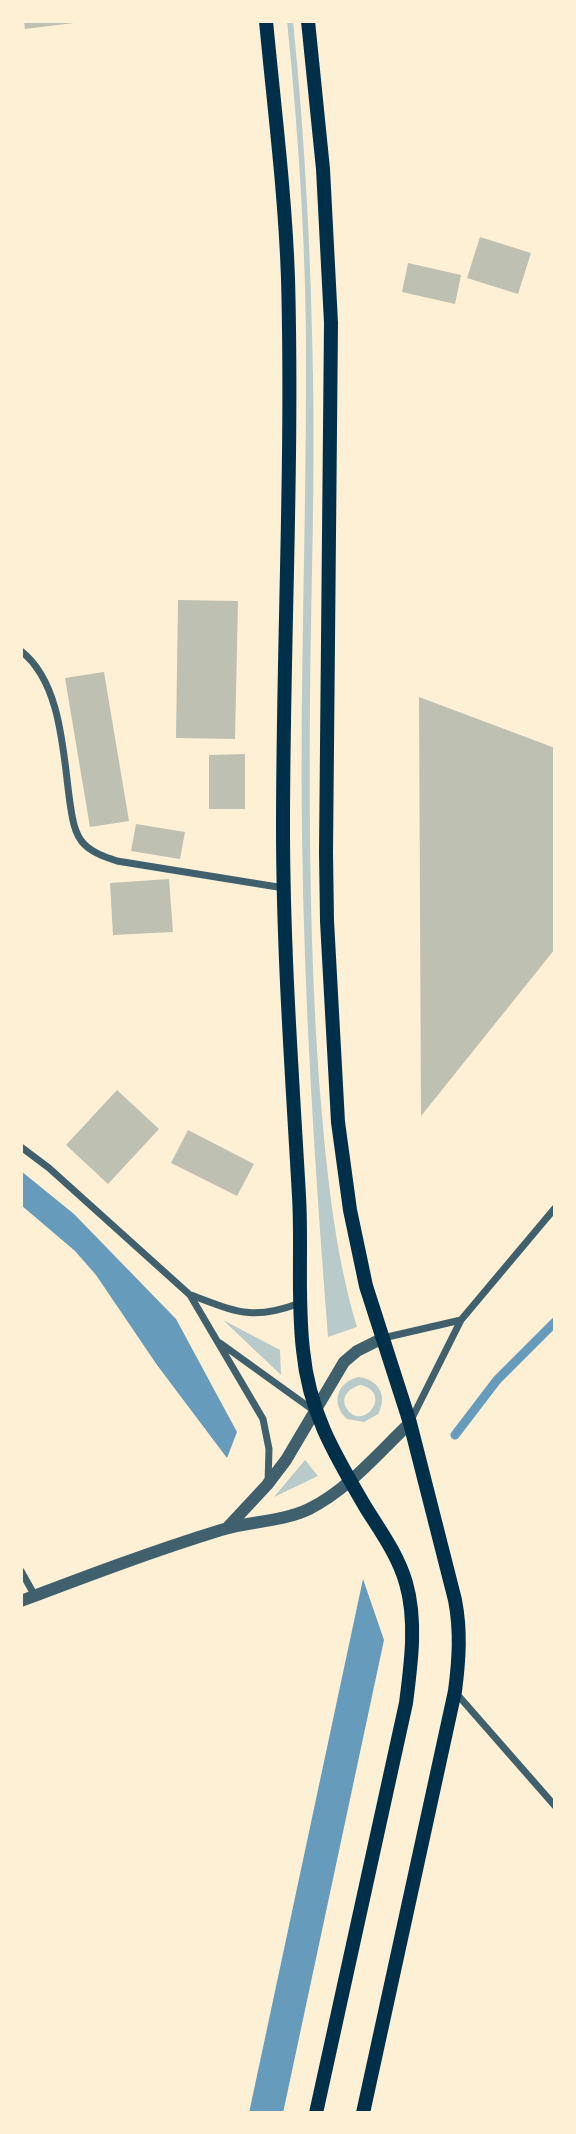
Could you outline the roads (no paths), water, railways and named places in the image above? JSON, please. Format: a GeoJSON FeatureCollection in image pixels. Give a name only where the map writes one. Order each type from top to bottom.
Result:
{"type":"FeatureCollection","features":[{"type":"Feature","properties":{"kind":"main road"},"geometry":{"type":"LineString","coordinates":[[265,21],[288,275],[283,830],[292,1092],[299,1200],[302,1348],[307,1381],[316,1412],[332,1450],[397,1556],[410,1599],[412,1630],[406,1703],[316,2113]]}},
{"type":"Feature","properties":{"kind":"main road"},"geometry":{"type":"LineString","coordinates":[[309,21],[326,217],[331,323],[326,852],[338,1122],[355,1236],[366,1286],[410,1423],[459,1618],[460,1651],[455,1692],[363,2113]]}},
{"type":"Feature","properties":{"kind":"street"},"geometry":{"type":"LineString","coordinates":[[21,651],[43,675],[55,706],[73,822],[82,842],[96,853],[117,861],[285,888]]}},
{"type":"Feature","properties":{"kind":"street"},"geometry":{"type":"LineString","coordinates":[[21,1147],[49,1168],[190,1295],[263,1419],[269,1448],[268,1485]]}},
{"type":"Feature","properties":{"kind":"street"},"geometry":{"type":"LineString","coordinates":[[21,1601],[156,1550],[226,1528],[284,1517],[308,1509],[350,1481],[410,1423],[460,1320],[555,1208]]}},
{"type":"Feature","properties":{"kind":"street"},"geometry":{"type":"LineString","coordinates":[[190,1295],[239,1312],[276,1312],[301,1302]]}},
{"type":"Feature","properties":{"kind":"street"},"geometry":{"type":"LineString","coordinates":[[226,1528],[268,1485],[286,1460],[344,1362],[357,1351],[383,1338],[460,1320]]}},
{"type":"Feature","properties":{"kind":"street"},"geometry":{"type":"LineString","coordinates":[[217,1340],[316,1412]]}},
{"type":"Feature","properties":{"kind":"street"},"geometry":{"type":"LineString","coordinates":[[21,1571],[35,1596]]}},
{"type":"Feature","properties":{"kind":"street"},"geometry":{"type":"LineString","coordinates":[[455,1692],[555,1806]]}},
{"type":"Feature","properties":{"kind":"water"},"geometry":{"type":"Polygon","coordinates":[[[21,1171],[74,1214],[176,1319],[237,1432],[227,1458],[157,1365],[96,1275],[75,1251],[21,1205],[21,1171]]]}},
{"type":"Feature","properties":{"kind":"water"},"geometry":{"type":"Polygon","coordinates":[[[363,1579],[384,1640],[283,2113],[249,2113],[363,1579]]]}},
{"type":"Feature","properties":{"kind":"waterway"},"geometry":{"type":"LineString","coordinates":[[455,1435],[497,1380],[555,1322]]}}]}
